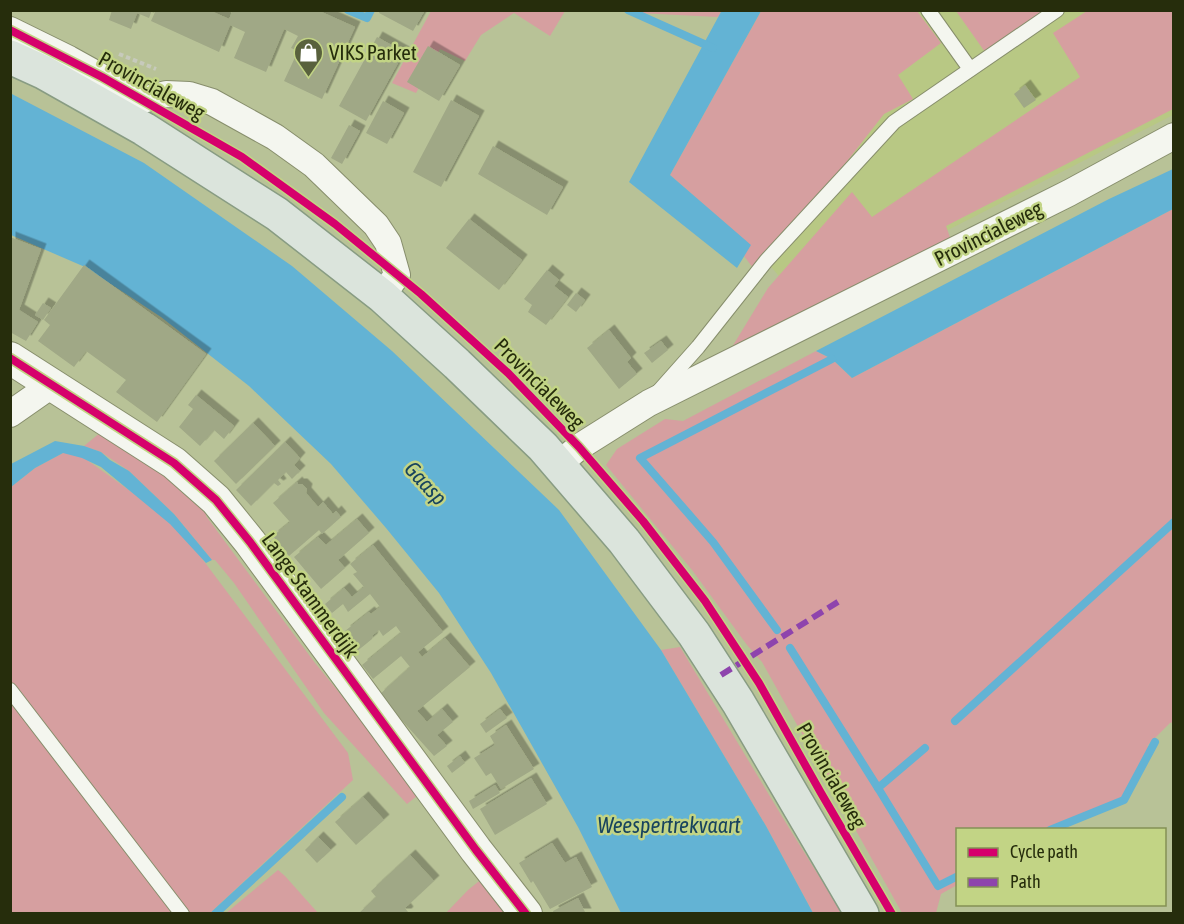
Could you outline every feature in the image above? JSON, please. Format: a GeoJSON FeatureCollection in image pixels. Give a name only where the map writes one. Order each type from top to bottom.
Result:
{"type":"FeatureCollection","features":[{"type":"Feature","properties":{"kind":"main road","name":"Provincialeweg"},"geometry":{"type":"LineString","coordinates":[[10,57],[43,72],[144,129],[277,214],[382,296],[543,447],[624,541],[694,634],[738,702],[862,914]]}},
{"type":"Feature","properties":{"kind":"street","name":"Provincialeweg"},"geometry":{"type":"LineString","coordinates":[[10,30],[144,100],[166,94],[189,95],[212,102],[275,137],[314,165],[376,225],[388,243],[397,275],[382,296]]}},
{"type":"Feature","properties":{"kind":"street","name":"Provincialeweg"},"geometry":{"type":"LineString","coordinates":[[558,465],[579,447],[649,403],[1069,193],[1173,136]]}},
{"type":"Feature","properties":{"kind":"street","name":"Lange Stammerdijk"},"geometry":{"type":"LineString","coordinates":[[10,358],[174,463],[216,500],[250,542],[476,850],[526,914]]}},
{"type":"Feature","properties":{"kind":"street"},"geometry":{"type":"LineString","coordinates":[[10,414],[53,384]]}},
{"type":"Feature","properties":{"kind":"lane"},"geometry":{"type":"LineString","coordinates":[[928,10],[970,69]]}},
{"type":"Feature","properties":{"kind":"lane"},"geometry":{"type":"LineString","coordinates":[[649,403],[766,261],[894,122],[1057,10]]}},
{"type":"Feature","properties":{"kind":"lane"},"geometry":{"type":"LineString","coordinates":[[10,690],[182,914]]}},
{"type":"Feature","properties":{"kind":"shaded area"},"geometry":{"type":"Polygon","coordinates":[[[431,11],[565,11],[550,36],[514,13],[481,35],[465,61],[440,49],[416,93],[392,83],[431,11]]]}},
{"type":"Feature","properties":{"kind":"shaded area"},"geometry":{"type":"Polygon","coordinates":[[[629,11],[722,11],[718,17],[629,11]]]}},
{"type":"Feature","properties":{"kind":"shaded area"},"geometry":{"type":"Polygon","coordinates":[[[740,11],[1173,11],[1173,115],[803,304],[766,261],[740,11]]]}},
{"type":"Feature","properties":{"kind":"shaded area"},"geometry":{"type":"Polygon","coordinates":[[[761,11],[917,11],[941,43],[898,75],[913,99],[884,114],[759,276],[744,256],[750,245],[670,175],[761,11]]]}},
{"type":"Feature","properties":{"kind":"shaded area"},"geometry":{"type":"Polygon","coordinates":[[[956,11],[1046,11],[985,52],[956,11]]]}},
{"type":"Feature","properties":{"kind":"shaded area"},"geometry":{"type":"Polygon","coordinates":[[[1087,11],[1173,11],[1173,109],[946,226],[951,240],[726,357],[768,288],[852,192],[872,217],[1080,77],[1053,33],[1087,11]]]}},
{"type":"Feature","properties":{"kind":"shaded area"},"geometry":{"type":"Polygon","coordinates":[[[1173,209],[1173,722],[1147,746],[1157,746],[1116,805],[1065,828],[956,828],[956,886],[941,894],[936,913],[902,913],[762,662],[692,570],[606,465],[617,449],[665,419],[683,421],[816,351],[832,359],[852,378],[1173,209]]]}},
{"type":"Feature","properties":{"kind":"shaded area"},"geometry":{"type":"Polygon","coordinates":[[[106,428],[136,451],[197,505],[208,506],[206,516],[315,663],[411,780],[427,788],[407,804],[324,713],[234,583],[174,514],[129,471],[101,452],[84,446],[106,428]]]}},
{"type":"Feature","properties":{"kind":"shaded area"},"geometry":{"type":"Polygon","coordinates":[[[69,447],[140,498],[185,536],[348,753],[353,780],[210,913],[11,914],[11,487],[35,468],[63,453],[69,447]]]}},
{"type":"Feature","properties":{"kind":"shaded area"},"geometry":{"type":"Polygon","coordinates":[[[680,647],[842,913],[813,913],[766,826],[661,650],[680,647]]]}},
{"type":"Feature","properties":{"kind":"shaded area"},"geometry":{"type":"Polygon","coordinates":[[[278,870],[318,913],[226,913],[278,870]]]}},
{"type":"Feature","properties":{"kind":"shaded area"},"geometry":{"type":"Polygon","coordinates":[[[483,878],[508,914],[445,914],[468,890],[483,878]]]}},
{"type":"Feature","properties":{"kind":"water"},"geometry":{"type":"Polygon","coordinates":[[[722,10],[761,11],[670,175],[751,245],[737,268],[629,182],[722,10]]]}},
{"type":"Feature","properties":{"kind":"water","name":"Weespertrekvaart"},"geometry":{"type":"Polygon","coordinates":[[[10,93],[144,163],[292,266],[392,351],[559,510],[661,650],[766,826],[813,913],[621,913],[578,827],[491,673],[439,593],[331,464],[249,386],[161,317],[85,267],[11,235],[10,93]]]}},
{"type":"Feature","properties":{"kind":"water"},"geometry":{"type":"Polygon","coordinates":[[[1173,169],[1173,209],[852,378],[832,359],[816,351],[1109,199],[1173,169]]]}},
{"type":"Feature","properties":{"kind":"water"},"geometry":{"type":"Polygon","coordinates":[[[55,441],[84,446],[101,452],[129,471],[174,514],[212,560],[206,563],[170,524],[101,467],[82,458],[63,453],[35,468],[11,487],[11,464],[55,441]]]}},
{"type":"Feature","properties":{"kind":"building"},"geometry":{"type":"Polygon","coordinates":[[[112,10],[152,10],[149,18],[137,13],[131,29],[109,20],[112,10]]]}},
{"type":"Feature","properties":{"kind":"building"},"geometry":{"type":"Polygon","coordinates":[[[156,10],[214,10],[213,12],[229,19],[233,10],[317,10],[355,27],[322,99],[284,81],[298,51],[291,48],[298,36],[284,29],[266,72],[234,58],[245,32],[230,25],[219,52],[151,21],[156,10]]]}},
{"type":"Feature","properties":{"kind":"building"},"geometry":{"type":"Polygon","coordinates":[[[380,10],[425,10],[413,31],[379,13],[380,10]]]}},
{"type":"Feature","properties":{"kind":"building"},"geometry":{"type":"Polygon","coordinates":[[[377,37],[404,52],[366,121],[339,106],[377,37]]]}},
{"type":"Feature","properties":{"kind":"building"},"geometry":{"type":"Polygon","coordinates":[[[428,46],[460,65],[439,101],[407,82],[428,46]]]}},
{"type":"Feature","properties":{"kind":"building"},"geometry":{"type":"Polygon","coordinates":[[[1025,85],[1036,100],[1024,108],[1014,94],[1025,85]]]}},
{"type":"Feature","properties":{"kind":"building"},"geometry":{"type":"Polygon","coordinates":[[[451,100],[479,116],[441,187],[413,172],[451,100]]]}},
{"type":"Feature","properties":{"kind":"building"},"geometry":{"type":"Polygon","coordinates":[[[383,101],[404,113],[387,144],[366,133],[383,101]]]}},
{"type":"Feature","properties":{"kind":"building"},"geometry":{"type":"Polygon","coordinates":[[[349,125],[360,131],[342,164],[331,158],[349,125]]]}},
{"type":"Feature","properties":{"kind":"building"},"geometry":{"type":"Polygon","coordinates":[[[493,146],[563,187],[547,215],[478,174],[493,146]]]}},
{"type":"Feature","properties":{"kind":"building"},"geometry":{"type":"Polygon","coordinates":[[[469,219],[522,260],[499,290],[446,248],[469,219]]]}},
{"type":"Feature","properties":{"kind":"building"},"geometry":{"type":"Polygon","coordinates":[[[10,237],[41,249],[19,310],[38,322],[26,341],[10,332],[10,237]]]}},
{"type":"Feature","properties":{"kind":"building"},"geometry":{"type":"Polygon","coordinates":[[[84,265],[206,354],[157,422],[116,392],[126,380],[86,351],[74,367],[38,341],[50,325],[44,320],[84,265]]]}},
{"type":"Feature","properties":{"kind":"building"},"geometry":{"type":"Polygon","coordinates":[[[547,270],[559,280],[554,286],[568,297],[546,325],[528,312],[532,305],[524,299],[547,270]]]}},
{"type":"Feature","properties":{"kind":"building"},"geometry":{"type":"Polygon","coordinates":[[[576,293],[585,300],[576,312],[567,305],[576,293]]]}},
{"type":"Feature","properties":{"kind":"building"},"geometry":{"type":"Polygon","coordinates":[[[43,303],[51,308],[43,320],[35,315],[43,303]]]}},
{"type":"Feature","properties":{"kind":"building"},"geometry":{"type":"Polygon","coordinates":[[[609,330],[631,358],[627,362],[637,374],[619,389],[587,348],[609,330]]]}},
{"type":"Feature","properties":{"kind":"building"},"geometry":{"type":"Polygon","coordinates":[[[661,341],[668,350],[652,363],[644,353],[661,341]]]}},
{"type":"Feature","properties":{"kind":"building"},"geometry":{"type":"Polygon","coordinates":[[[196,395],[234,426],[224,439],[214,430],[200,446],[179,427],[193,409],[188,405],[196,395]]]}},
{"type":"Feature","properties":{"kind":"building"},"geometry":{"type":"Polygon","coordinates":[[[253,423],[275,446],[236,484],[214,461],[253,423]]]}},
{"type":"Feature","properties":{"kind":"building"},"geometry":{"type":"Polygon","coordinates":[[[285,442],[300,458],[294,465],[300,471],[292,479],[286,472],[278,480],[281,484],[278,486],[274,483],[251,506],[236,490],[285,442]]]}},
{"type":"Feature","properties":{"kind":"building"},"geometry":{"type":"Polygon","coordinates":[[[297,482],[307,489],[306,493],[318,507],[323,502],[333,514],[336,511],[341,517],[322,534],[319,530],[289,556],[273,536],[290,522],[273,503],[297,482]]]}},
{"type":"Feature","properties":{"kind":"building"},"geometry":{"type":"Polygon","coordinates":[[[357,519],[369,533],[338,560],[345,568],[321,589],[294,557],[318,537],[326,545],[357,519]]]}},
{"type":"Feature","properties":{"kind":"building"},"geometry":{"type":"Polygon","coordinates":[[[373,545],[443,632],[418,652],[422,657],[445,638],[470,667],[417,711],[427,722],[442,709],[453,722],[437,735],[447,746],[434,756],[379,695],[410,667],[401,656],[373,679],[362,665],[401,633],[396,626],[383,636],[379,630],[356,652],[348,644],[352,640],[345,631],[369,612],[371,614],[380,607],[370,594],[348,612],[343,604],[332,613],[325,604],[344,588],[352,597],[364,587],[353,574],[357,572],[350,564],[373,545]]]}},
{"type":"Feature","properties":{"kind":"building"},"geometry":{"type":"Polygon","coordinates":[[[500,709],[507,718],[486,733],[480,724],[500,709]]]}},
{"type":"Feature","properties":{"kind":"building"},"geometry":{"type":"Polygon","coordinates":[[[506,725],[534,769],[501,789],[491,773],[486,776],[474,758],[495,745],[490,736],[506,725]]]}},
{"type":"Feature","properties":{"kind":"building"},"geometry":{"type":"Polygon","coordinates":[[[460,756],[465,763],[452,773],[447,766],[460,756]]]}},
{"type":"Feature","properties":{"kind":"building"},"geometry":{"type":"Polygon","coordinates":[[[531,778],[547,804],[495,835],[480,809],[531,778]]]}},
{"type":"Feature","properties":{"kind":"building"},"geometry":{"type":"Polygon","coordinates":[[[495,785],[500,793],[473,809],[469,801],[495,785]]]}},
{"type":"Feature","properties":{"kind":"building"},"geometry":{"type":"Polygon","coordinates":[[[363,797],[384,820],[356,845],[335,822],[363,797]]]}},
{"type":"Feature","properties":{"kind":"building"},"geometry":{"type":"Polygon","coordinates":[[[318,837],[331,850],[317,863],[305,850],[318,837]]]}},
{"type":"Feature","properties":{"kind":"building"},"geometry":{"type":"Polygon","coordinates":[[[552,843],[565,863],[576,857],[592,887],[550,909],[519,863],[552,843]]]}},
{"type":"Feature","properties":{"kind":"building"},"geometry":{"type":"Polygon","coordinates":[[[410,855],[434,881],[405,908],[408,912],[406,914],[358,914],[376,897],[371,891],[410,855]]]}},
{"type":"Feature","properties":{"kind":"building"},"geometry":{"type":"Polygon","coordinates":[[[578,898],[586,914],[554,914],[553,911],[578,898]]]}},
{"type":"Feature","properties":{"kind":"waterway"},"geometry":{"type":"LineString","coordinates":[[348,10],[367,18],[371,10]]}},
{"type":"Feature","properties":{"kind":"waterway"},"geometry":{"type":"LineString","coordinates":[[628,10],[713,48]]}},
{"type":"Feature","properties":{"kind":"waterway"},"geometry":{"type":"LineString","coordinates":[[777,630],[713,542],[640,458],[832,359]]}},
{"type":"Feature","properties":{"kind":"waterway"},"geometry":{"type":"LineString","coordinates":[[955,721],[1174,522]]}},
{"type":"Feature","properties":{"kind":"waterway"},"geometry":{"type":"LineString","coordinates":[[790,648],[878,788]]}},
{"type":"Feature","properties":{"kind":"waterway"},"geometry":{"type":"LineString","coordinates":[[1055,828],[1124,800],[1155,742]]}},
{"type":"Feature","properties":{"kind":"waterway"},"geometry":{"type":"LineString","coordinates":[[925,748],[878,788],[938,886],[956,877]]}},
{"type":"Feature","properties":{"kind":"waterway"},"geometry":{"type":"LineString","coordinates":[[215,914],[342,797]]}},
{"type":"Feature","properties":{"kind":"marked path"},"geometry":{"type":"LineString","coordinates":[[721,675],[841,600]]}},
{"type":"Feature","properties":{"kind":"cycle path"},"geometry":{"type":"LineString","coordinates":[[10,30],[102,77],[242,157],[335,224],[421,294],[508,373],[579,447],[643,521],[705,601],[759,683],[892,914]]}},
{"type":"Feature","properties":{"kind":"cycle path"},"geometry":{"type":"LineString","coordinates":[[10,358],[174,463],[216,500],[250,542],[476,850],[526,914]]}},
{"type":"Feature","properties":{"kind":"place","name":"VIKS Parket"},"geometry":{"type":"Point","coordinates":[308,78]}},
{"type":"Feature","properties":{"kind":"water label","name":"Gaasp"},"geometry":{"type":"Point","coordinates":[426,483]}}]}
